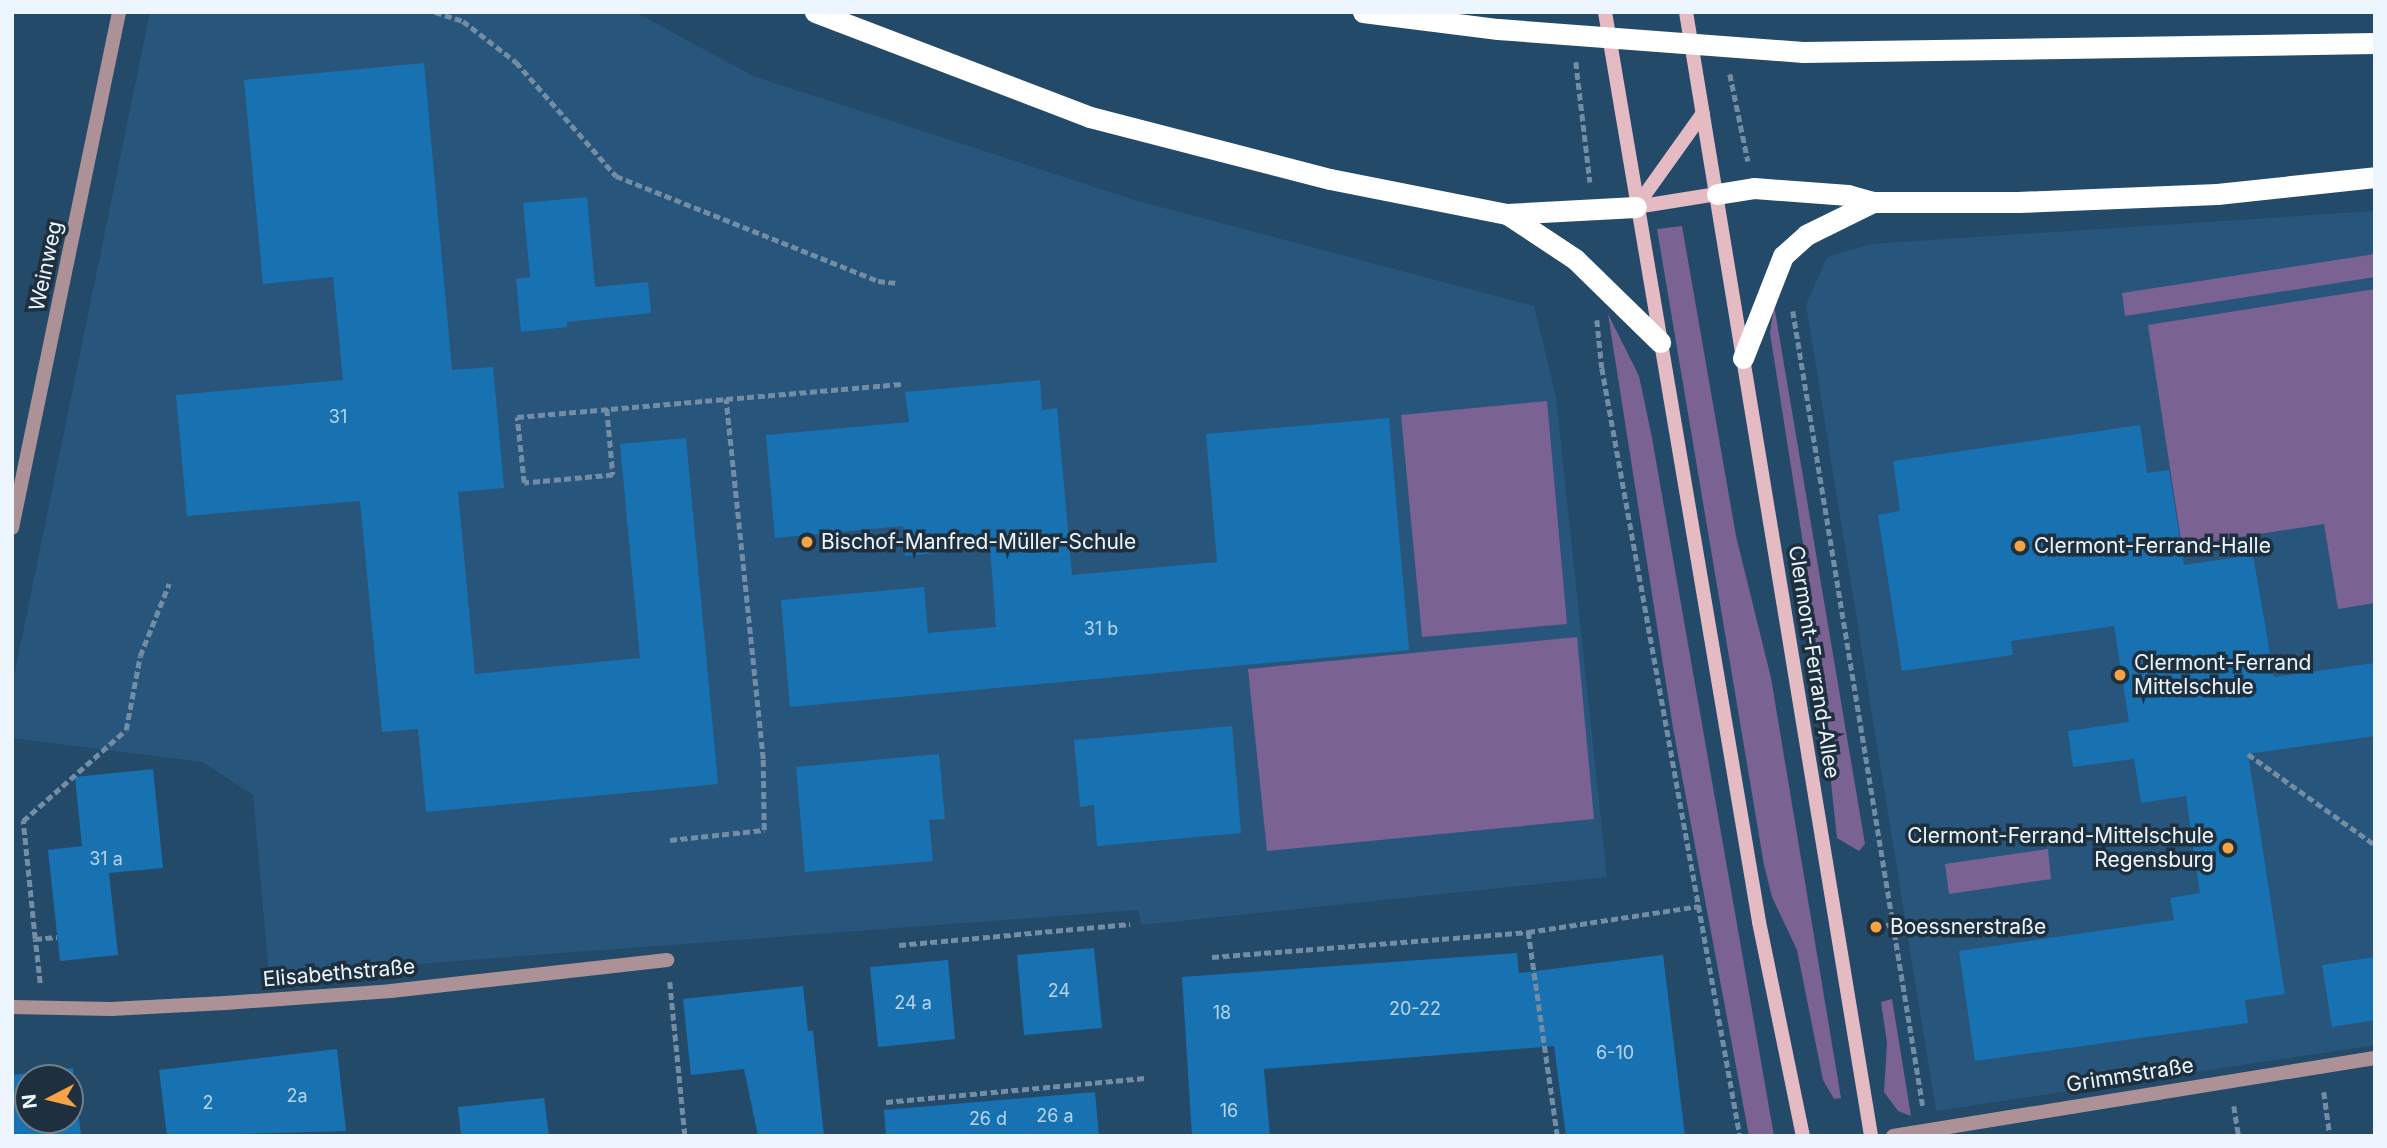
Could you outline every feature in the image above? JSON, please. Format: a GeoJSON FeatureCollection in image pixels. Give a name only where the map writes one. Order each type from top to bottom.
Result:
{"type":"FeatureCollection","features":[{"type":"Feature","properties":{"kind":"highway"},"geometry":{"type":"LineString","coordinates":[[815,12],[1090,117],[1330,179],[1507,214],[1589,212],[1636,207]]}},
{"type":"Feature","properties":{"kind":"highway"},"geometry":{"type":"LineString","coordinates":[[1363,12],[1499,29],[1803,52],[2375,43]]}},
{"type":"Feature","properties":{"kind":"highway"},"geometry":{"type":"LineString","coordinates":[[1717,194],[1754,188],[1848,195],[1873,202],[2204,195],[2375,177]]}},
{"type":"Feature","properties":{"kind":"highway"},"geometry":{"type":"LineString","coordinates":[[1743,358],[1783,256],[1806,235],[1873,202]]}},
{"type":"Feature","properties":{"kind":"highway"},"geometry":{"type":"LineString","coordinates":[[1507,214],[1594,276],[1660,342]]}},
{"type":"Feature","properties":{"kind":"street","name":"Weinweg"},"geometry":{"type":"LineString","coordinates":[[12,528],[119,12]]}},
{"type":"Feature","properties":{"kind":"street"},"geometry":{"type":"LineString","coordinates":[[1605,12],[1759,922],[1803,1136]]}},
{"type":"Feature","properties":{"kind":"street","name":"Clermont-Ferrand-Allee"},"geometry":{"type":"LineString","coordinates":[[1686,12],[1871,1136]]}},
{"type":"Feature","properties":{"kind":"street"},"geometry":{"type":"LineString","coordinates":[[1636,207],[1703,113]]}},
{"type":"Feature","properties":{"kind":"street"},"geometry":{"type":"LineString","coordinates":[[1636,207],[1717,194]]}},
{"type":"Feature","properties":{"kind":"street","name":"Elisabethstraße"},"geometry":{"type":"LineString","coordinates":[[12,1007],[111,1009],[391,991],[667,960]]}},
{"type":"Feature","properties":{"kind":"street","name":"Grimmstraße"},"geometry":{"type":"LineString","coordinates":[[1893,1136],[2375,1058]]}},
{"type":"Feature","properties":{"kind":"path"},"geometry":{"type":"LineString","coordinates":[[435,12],[463,21],[499,47],[616,176],[865,276],[896,283]]}},
{"type":"Feature","properties":{"kind":"path"},"geometry":{"type":"LineString","coordinates":[[1575,54],[1590,178],[1589,212]]}},
{"type":"Feature","properties":{"kind":"path"},"geometry":{"type":"LineString","coordinates":[[1728,65],[1754,188]]}},
{"type":"Feature","properties":{"kind":"path"},"geometry":{"type":"LineString","coordinates":[[1594,276],[1602,368],[1740,1136]]}},
{"type":"Feature","properties":{"kind":"path"},"geometry":{"type":"LineString","coordinates":[[1793,301],[1927,1130]]}},
{"type":"Feature","properties":{"kind":"path"},"geometry":{"type":"LineString","coordinates":[[607,409],[613,475],[524,483],[517,417],[607,409],[905,384]]}},
{"type":"Feature","properties":{"kind":"path"},"geometry":{"type":"LineString","coordinates":[[670,841],[764,830],[763,759],[726,399]]}},
{"type":"Feature","properties":{"kind":"path"},"geometry":{"type":"LineString","coordinates":[[42,1008],[23,821],[126,730],[140,656],[169,584]]}},
{"type":"Feature","properties":{"kind":"path"},"geometry":{"type":"LineString","coordinates":[[2248,754],[2375,845]]}},
{"type":"Feature","properties":{"kind":"path"},"geometry":{"type":"LineString","coordinates":[[1212,957],[1528,932],[1699,906]]}},
{"type":"Feature","properties":{"kind":"path"},"geometry":{"type":"LineString","coordinates":[[899,945],[1130,924]]}},
{"type":"Feature","properties":{"kind":"path"},"geometry":{"type":"LineString","coordinates":[[1876,927],[1893,924]]}},
{"type":"Feature","properties":{"kind":"path"},"geometry":{"type":"LineString","coordinates":[[1528,932],[1557,1136]]}},
{"type":"Feature","properties":{"kind":"path"},"geometry":{"type":"LineString","coordinates":[[36,939],[57,937]]}},
{"type":"Feature","properties":{"kind":"path"},"geometry":{"type":"LineString","coordinates":[[667,960],[685,1136]]}},
{"type":"Feature","properties":{"kind":"path"},"geometry":{"type":"LineString","coordinates":[[2321,1066],[2330,1136]]}},
{"type":"Feature","properties":{"kind":"path"},"geometry":{"type":"LineString","coordinates":[[886,1102],[1145,1078]]}},
{"type":"Feature","properties":{"kind":"shaded area","name":"Bischof-Manfred-Müller-Schule"},"geometry":{"type":"Polygon","coordinates":[[[150,12],[635,12],[753,76],[1138,201],[1534,306],[1556,397],[1607,877],[1141,925],[1138,910],[269,975],[253,795],[203,762],[12,738],[12,686],[150,12]]]}},
{"type":"Feature","properties":{"kind":"shaded area","name":"Clermont-Ferrand Mittelschule"},"geometry":{"type":"Polygon","coordinates":[[[2375,211],[2375,1045],[1936,1111],[1806,305],[1827,257],[1871,244],[2375,211]]]}},
{"type":"Feature","properties":{"kind":"shaded area"},"geometry":{"type":"Polygon","coordinates":[[[1682,226],[1736,536],[1771,678],[1841,1098],[1834,1099],[1823,1080],[1797,950],[1772,897],[1764,865],[1657,229],[1682,226]]]}},
{"type":"Feature","properties":{"kind":"shaded area"},"geometry":{"type":"Polygon","coordinates":[[[2375,254],[2375,277],[2125,316],[2122,293],[2375,254]]]}},
{"type":"Feature","properties":{"kind":"shaded area"},"geometry":{"type":"Polygon","coordinates":[[[2375,289],[2375,603],[2338,609],[2324,524],[2182,546],[2148,325],[2375,289]]]}},
{"type":"Feature","properties":{"kind":"shaded area"},"geometry":{"type":"Polygon","coordinates":[[[1774,305],[1865,844],[1859,851],[1837,838],[1810,588],[1770,333],[1774,305]]]}},
{"type":"Feature","properties":{"kind":"shaded area"},"geometry":{"type":"Polygon","coordinates":[[[1608,314],[1639,376],[1652,438],[1774,1136],[1749,1136],[1673,728],[1608,314]]]}},
{"type":"Feature","properties":{"kind":"shaded area"},"geometry":{"type":"Polygon","coordinates":[[[1547,401],[1567,624],[1422,637],[1401,415],[1547,401]]]}},
{"type":"Feature","properties":{"kind":"shaded area"},"geometry":{"type":"Polygon","coordinates":[[[1577,637],[1594,819],[1267,851],[1248,669],[1577,637]]]}},
{"type":"Feature","properties":{"kind":"shaded area"},"geometry":{"type":"Polygon","coordinates":[[[2048,849],[2051,879],[1949,894],[1945,864],[2048,849]]]}},
{"type":"Feature","properties":{"kind":"shaded area"},"geometry":{"type":"Polygon","coordinates":[[[1892,999],[1911,1116],[1898,1111],[1884,1092],[1887,1043],[1881,1002],[1892,999]]]}},
{"type":"Feature","properties":{"kind":"building"},"geometry":{"type":"Polygon","coordinates":[[[424,63],[452,370],[493,367],[504,488],[458,492],[475,674],[640,658],[620,444],[686,438],[718,784],[426,812],[418,729],[382,732],[360,501],[187,516],[176,395],[343,380],[333,277],[263,284],[244,80],[424,63]]]}},
{"type":"Feature","properties":{"kind":"building"},"geometry":{"type":"Polygon","coordinates":[[[587,197],[595,287],[648,282],[651,313],[567,322],[567,327],[521,332],[516,279],[530,277],[523,203],[587,197]]]}},
{"type":"Feature","properties":{"kind":"building"},"geometry":{"type":"Polygon","coordinates":[[[1040,380],[1042,410],[1057,408],[1072,575],[1217,562],[1206,434],[1389,418],[1409,650],[790,707],[781,600],[924,587],[928,633],[996,627],[990,548],[905,556],[903,526],[775,538],[766,435],[909,422],[905,392],[1040,380]]]}},
{"type":"Feature","properties":{"kind":"building"},"geometry":{"type":"Polygon","coordinates":[[[2140,425],[2147,473],[2169,470],[2184,565],[2253,555],[2274,677],[2375,663],[2375,736],[2248,754],[2285,994],[2245,1000],[2248,1023],[1975,1061],[1959,951],[2174,920],[2170,898],[2200,893],[2186,796],[2141,803],[2134,759],[2073,767],[2068,731],[2129,722],[2114,626],[2011,641],[2013,655],[1902,671],[1878,515],[1900,511],[1893,461],[2140,425]]]}},
{"type":"Feature","properties":{"kind":"building"},"geometry":{"type":"Polygon","coordinates":[[[1232,726],[1241,833],[1097,846],[1094,805],[1080,807],[1074,740],[1232,726]]]}},
{"type":"Feature","properties":{"kind":"building"},"geometry":{"type":"Polygon","coordinates":[[[939,754],[945,819],[929,820],[933,861],[805,872],[796,767],[939,754]]]}},
{"type":"Feature","properties":{"kind":"building"},"geometry":{"type":"Polygon","coordinates":[[[153,769],[163,868],[109,873],[118,955],[60,961],[48,850],[82,846],[75,777],[153,769]]]}},
{"type":"Feature","properties":{"kind":"building"},"geometry":{"type":"Polygon","coordinates":[[[1094,948],[1102,1028],[1024,1035],[1017,955],[1094,948]]]}},
{"type":"Feature","properties":{"kind":"building"},"geometry":{"type":"Polygon","coordinates":[[[1517,953],[1519,973],[1663,955],[1685,1136],[1566,1136],[1554,1046],[1264,1069],[1270,1136],[1192,1136],[1182,977],[1517,953]]]}},
{"type":"Feature","properties":{"kind":"building"},"geometry":{"type":"Polygon","coordinates":[[[2375,957],[2375,1020],[2332,1027],[2322,965],[2375,957]]]}},
{"type":"Feature","properties":{"kind":"building"},"geometry":{"type":"Polygon","coordinates":[[[948,960],[955,1039],[878,1047],[870,967],[948,960]]]}},
{"type":"Feature","properties":{"kind":"building"},"geometry":{"type":"Polygon","coordinates":[[[803,986],[808,1031],[813,1031],[824,1136],[758,1136],[744,1069],[691,1075],[683,999],[803,986]]]}},
{"type":"Feature","properties":{"kind":"building"},"geometry":{"type":"Polygon","coordinates":[[[337,1049],[346,1131],[167,1136],[159,1070],[337,1049]]]}},
{"type":"Feature","properties":{"kind":"building"},"geometry":{"type":"Polygon","coordinates":[[[14,1075],[14,1134],[81,1136],[12,1136],[14,1075]]]}},
{"type":"Feature","properties":{"kind":"building"},"geometry":{"type":"Polygon","coordinates":[[[1095,1092],[1099,1136],[886,1136],[884,1110],[1095,1092]]]}},
{"type":"Feature","properties":{"kind":"building"},"geometry":{"type":"Polygon","coordinates":[[[544,1098],[549,1136],[461,1136],[458,1107],[544,1098]]]}},
{"type":"Feature","properties":{"kind":"place","name":"Bischof-Manfred-Müller-Schule"},"geometry":{"type":"Point","coordinates":[807,542]}},
{"type":"Feature","properties":{"kind":"place","name":"Clermont-Ferrand-Halle"},"geometry":{"type":"Point","coordinates":[2020,546]}},
{"type":"Feature","properties":{"kind":"place","name":"Clermont-Ferrand Mittelschule"},"geometry":{"type":"Point","coordinates":[2120,675]}},
{"type":"Feature","properties":{"kind":"place","name":"Clermont-Ferrand-Mittelschule Regensburg"},"geometry":{"type":"Point","coordinates":[2228,848]}},
{"type":"Feature","properties":{"kind":"place","name":"Boessnerstraße"},"geometry":{"type":"Point","coordinates":[1876,927]}}]}
